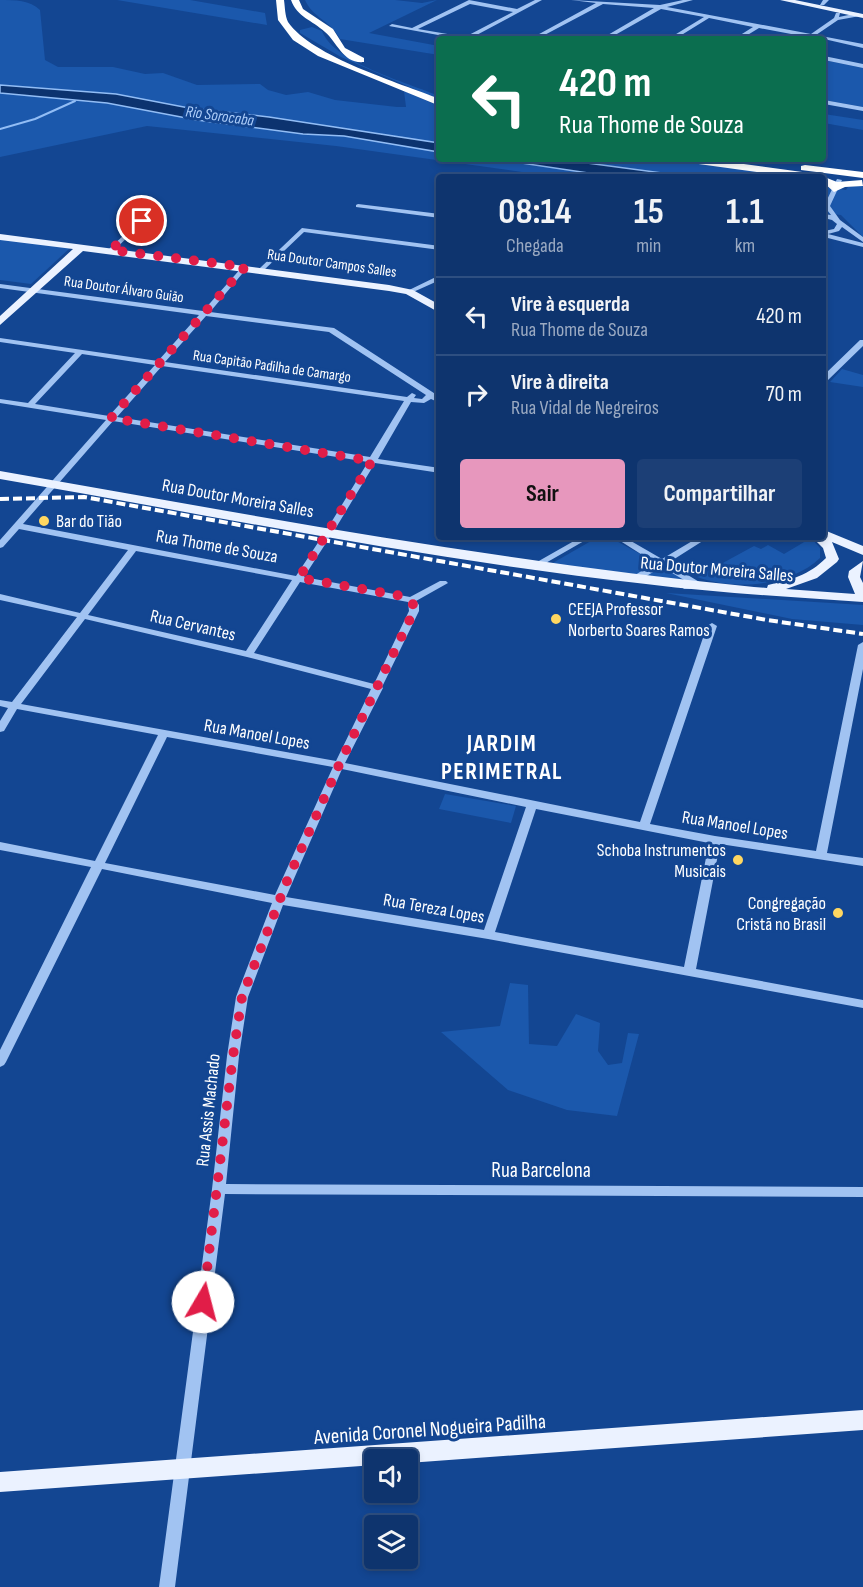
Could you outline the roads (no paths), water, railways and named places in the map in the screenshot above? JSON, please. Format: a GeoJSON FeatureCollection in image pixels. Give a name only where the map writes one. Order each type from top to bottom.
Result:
{"type":"FeatureCollection","features":[{"type":"Feature","properties":{"kind":"highway"},"geometry":{"type":"LineString","coordinates":[[280,0],[279,13],[287,28],[296,38],[313,49],[436,100]]}},
{"type":"Feature","properties":{"kind":"highway"},"geometry":{"type":"LineString","coordinates":[[295,0],[299,10],[330,31],[336,44]]}},
{"type":"Feature","properties":{"kind":"highway"},"geometry":{"type":"LineString","coordinates":[[313,49],[294,30],[302,27],[319,27],[336,44],[357,58],[436,91]]}},
{"type":"Feature","properties":{"kind":"highway"},"geometry":{"type":"LineString","coordinates":[[706,162],[795,174]]}},
{"type":"Feature","properties":{"kind":"highway"},"geometry":{"type":"LineString","coordinates":[[756,162],[863,179]]}},
{"type":"Feature","properties":{"kind":"highway"},"geometry":{"type":"LineString","coordinates":[[826,179],[833,184],[842,184],[863,179]]}},
{"type":"Feature","properties":{"kind":"main road"},"geometry":{"type":"LineString","coordinates":[[784,0],[838,14],[861,13]]}},
{"type":"Feature","properties":{"kind":"main road"},"geometry":{"type":"LineString","coordinates":[[804,0],[824,2],[861,13]]}},
{"type":"Feature","properties":{"kind":"main road","name":"Rua Doutor Campos Salles"},"geometry":{"type":"LineString","coordinates":[[0,237],[262,269],[409,292],[436,308]]}},
{"type":"Feature","properties":{"kind":"main road"},"geometry":{"type":"LineString","coordinates":[[0,322],[82,246]]}},
{"type":"Feature","properties":{"kind":"main road","name":"Rua Doutor Moreira Salles"},"geometry":{"type":"LineString","coordinates":[[0,475],[49,488],[72,487],[328,533],[534,566],[685,587],[863,598]]}},
{"type":"Feature","properties":{"kind":"main road"},"geometry":{"type":"LineString","coordinates":[[826,535],[863,550]]}},
{"type":"Feature","properties":{"kind":"main road"},"geometry":{"type":"LineString","coordinates":[[716,589],[774,588],[798,583],[821,572],[833,559],[829,546],[822,540]]}},
{"type":"Feature","properties":{"kind":"main road"},"geometry":{"type":"LineString","coordinates":[[863,565],[855,571],[854,578],[863,598]]}},
{"type":"Feature","properties":{"kind":"main road","name":"Avenida Coronel Nogueira Padilha"},"geometry":{"type":"LineString","coordinates":[[0,1482],[863,1420]]}},
{"type":"Feature","properties":{"kind":"street"},"geometry":{"type":"LineString","coordinates":[[471,36],[539,0]]}},
{"type":"Feature","properties":{"kind":"street"},"geometry":{"type":"LineString","coordinates":[[574,0],[660,7],[805,36]]}},
{"type":"Feature","properties":{"kind":"street"},"geometry":{"type":"LineString","coordinates":[[609,36],[660,7],[690,0]]}},
{"type":"Feature","properties":{"kind":"street"},"geometry":{"type":"LineString","coordinates":[[413,29],[471,2],[518,11]]}},
{"type":"Feature","properties":{"kind":"street"},"geometry":{"type":"LineString","coordinates":[[539,36],[601,2]]}},
{"type":"Feature","properties":{"kind":"street"},"geometry":{"type":"LineString","coordinates":[[811,36],[838,14]]}},
{"type":"Feature","properties":{"kind":"street"},"geometry":{"type":"LineString","coordinates":[[676,36],[709,16]]}},
{"type":"Feature","properties":{"kind":"street"},"geometry":{"type":"LineString","coordinates":[[392,26],[449,36]]}},
{"type":"Feature","properties":{"kind":"street"},"geometry":{"type":"LineString","coordinates":[[742,36],[758,26]]}},
{"type":"Feature","properties":{"kind":"street"},"geometry":{"type":"LineString","coordinates":[[826,40],[863,46]]}},
{"type":"Feature","properties":{"kind":"street"},"geometry":{"type":"LineString","coordinates":[[826,58],[863,66]]}},
{"type":"Feature","properties":{"kind":"street"},"geometry":{"type":"LineString","coordinates":[[826,102],[863,109]]}},
{"type":"Feature","properties":{"kind":"street"},"geometry":{"type":"LineString","coordinates":[[826,205],[836,184]]}},
{"type":"Feature","properties":{"kind":"street"},"geometry":{"type":"LineString","coordinates":[[358,206],[436,216]]}},
{"type":"Feature","properties":{"kind":"street"},"geometry":{"type":"LineString","coordinates":[[826,208],[838,221],[863,240]]}},
{"type":"Feature","properties":{"kind":"street"},"geometry":{"type":"LineString","coordinates":[[826,217],[838,221]]}},
{"type":"Feature","properties":{"kind":"street"},"geometry":{"type":"LineString","coordinates":[[111,250],[142,221]]}},
{"type":"Feature","properties":{"kind":"street"},"geometry":{"type":"LineString","coordinates":[[826,233],[840,227],[838,221]]}},
{"type":"Feature","properties":{"kind":"street"},"geometry":{"type":"LineString","coordinates":[[262,269],[302,230],[436,247]]}},
{"type":"Feature","properties":{"kind":"street"},"geometry":{"type":"LineString","coordinates":[[826,235],[863,245]]}},
{"type":"Feature","properties":{"kind":"street"},"geometry":{"type":"LineString","coordinates":[[0,545],[245,267]]}},
{"type":"Feature","properties":{"kind":"street"},"geometry":{"type":"LineString","coordinates":[[409,292],[436,279]]}},
{"type":"Feature","properties":{"kind":"street","name":"Rua Doutor Álvaro Guião"},"geometry":{"type":"LineString","coordinates":[[0,286],[337,332],[436,398]]}},
{"type":"Feature","properties":{"kind":"street","name":"Rua Capitão Padilha de Camargo"},"geometry":{"type":"LineString","coordinates":[[0,340],[410,400]]}},
{"type":"Feature","properties":{"kind":"street"},"geometry":{"type":"LineString","coordinates":[[826,377],[863,342]]}},
{"type":"Feature","properties":{"kind":"street"},"geometry":{"type":"LineString","coordinates":[[30,405],[80,352]]}},
{"type":"Feature","properties":{"kind":"street"},"geometry":{"type":"LineString","coordinates":[[248,654],[328,533],[413,394],[429,394]]}},
{"type":"Feature","properties":{"kind":"street"},"geometry":{"type":"LineString","coordinates":[[0,401],[436,470]]}},
{"type":"Feature","properties":{"kind":"street","name":"Rua Thome de Souza"},"geometry":{"type":"LineString","coordinates":[[17,526],[411,600]]}},
{"type":"Feature","properties":{"kind":"street"},"geometry":{"type":"LineString","coordinates":[[534,566],[582,540]]}},
{"type":"Feature","properties":{"kind":"street"},"geometry":{"type":"LineString","coordinates":[[624,540],[696,583],[685,587]]}},
{"type":"Feature","properties":{"kind":"street"},"geometry":{"type":"LineString","coordinates":[[633,580],[700,540]]}},
{"type":"Feature","properties":{"kind":"street"},"geometry":{"type":"LineString","coordinates":[[0,729],[14,706],[134,548]]}},
{"type":"Feature","properties":{"kind":"street"},"geometry":{"type":"LineString","coordinates":[[411,600],[443,582]]}},
{"type":"Feature","properties":{"kind":"street","name":"Rua Cervantes"},"geometry":{"type":"LineString","coordinates":[[0,597],[248,654],[378,688]]}},
{"type":"Feature","properties":{"kind":"street","name":"Rua Assis Machado"},"geometry":{"type":"LineString","coordinates":[[167,1587],[242,997],[279,900],[339,765],[414,611],[411,600]]}},
{"type":"Feature","properties":{"kind":"street"},"geometry":{"type":"LineString","coordinates":[[644,826],[712,626]]}},
{"type":"Feature","properties":{"kind":"street"},"geometry":{"type":"LineString","coordinates":[[821,854],[863,645]]}},
{"type":"Feature","properties":{"kind":"street","name":"Rua Manoel Lopes"},"geometry":{"type":"LineString","coordinates":[[0,703],[163,735],[339,765],[715,840],[863,862]]}},
{"type":"Feature","properties":{"kind":"street"},"geometry":{"type":"LineString","coordinates":[[0,1062],[100,867],[163,735]]}},
{"type":"Feature","properties":{"kind":"street"},"geometry":{"type":"LineString","coordinates":[[488,935],[532,805]]}},
{"type":"Feature","properties":{"kind":"street"},"geometry":{"type":"LineString","coordinates":[[689,973],[715,840]]}},
{"type":"Feature","properties":{"kind":"street","name":"Rua Tereza Lopes"},"geometry":{"type":"LineString","coordinates":[[0,846],[279,900],[488,935],[863,1004]]}},
{"type":"Feature","properties":{"kind":"street","name":"Rua Barcelona"},"geometry":{"type":"LineString","coordinates":[[219,1189],[863,1192]]}},
{"type":"Feature","properties":{"kind":"water","name":"Rio Sorocaba"},"geometry":{"type":"Polygon","coordinates":[[[0,85],[116,94],[189,108],[269,117],[436,143],[436,151],[344,136],[303,134],[197,120],[107,103],[0,93],[0,85]]]}},
{"type":"Feature","properties":{"kind":"water"},"geometry":{"type":"Polygon","coordinates":[[[514,162],[580,162],[670,174],[595,174],[514,162]]]}},
{"type":"Feature","properties":{"kind":"waterway"},"geometry":{"type":"LineString","coordinates":[[0,129],[35,119],[75,101]]}},
{"type":"Feature","properties":{"kind":"railway"},"geometry":{"type":"LineString","coordinates":[[0,499],[84,497],[767,620],[863,634]]}},
{"type":"Feature","properties":{"kind":"place","name":"Bar do Tião"},"geometry":{"type":"Point","coordinates":[44,521]}},
{"type":"Feature","properties":{"kind":"place","name":"CEEJA Professor Norberto Soares Ramos"},"geometry":{"type":"Point","coordinates":[556,619]}},
{"type":"Feature","properties":{"kind":"place","name":"Schoba Instrumentos Musicais"},"geometry":{"type":"Point","coordinates":[738,860]}},
{"type":"Feature","properties":{"kind":"place","name":"Congregação Cristã no Brasil"},"geometry":{"type":"Point","coordinates":[838,913]}},
{"type":"Feature","properties":{"kind":"district","name":"JARDIM PERIMETRAL"},"geometry":{"type":"Point","coordinates":[502,757]}}]}
